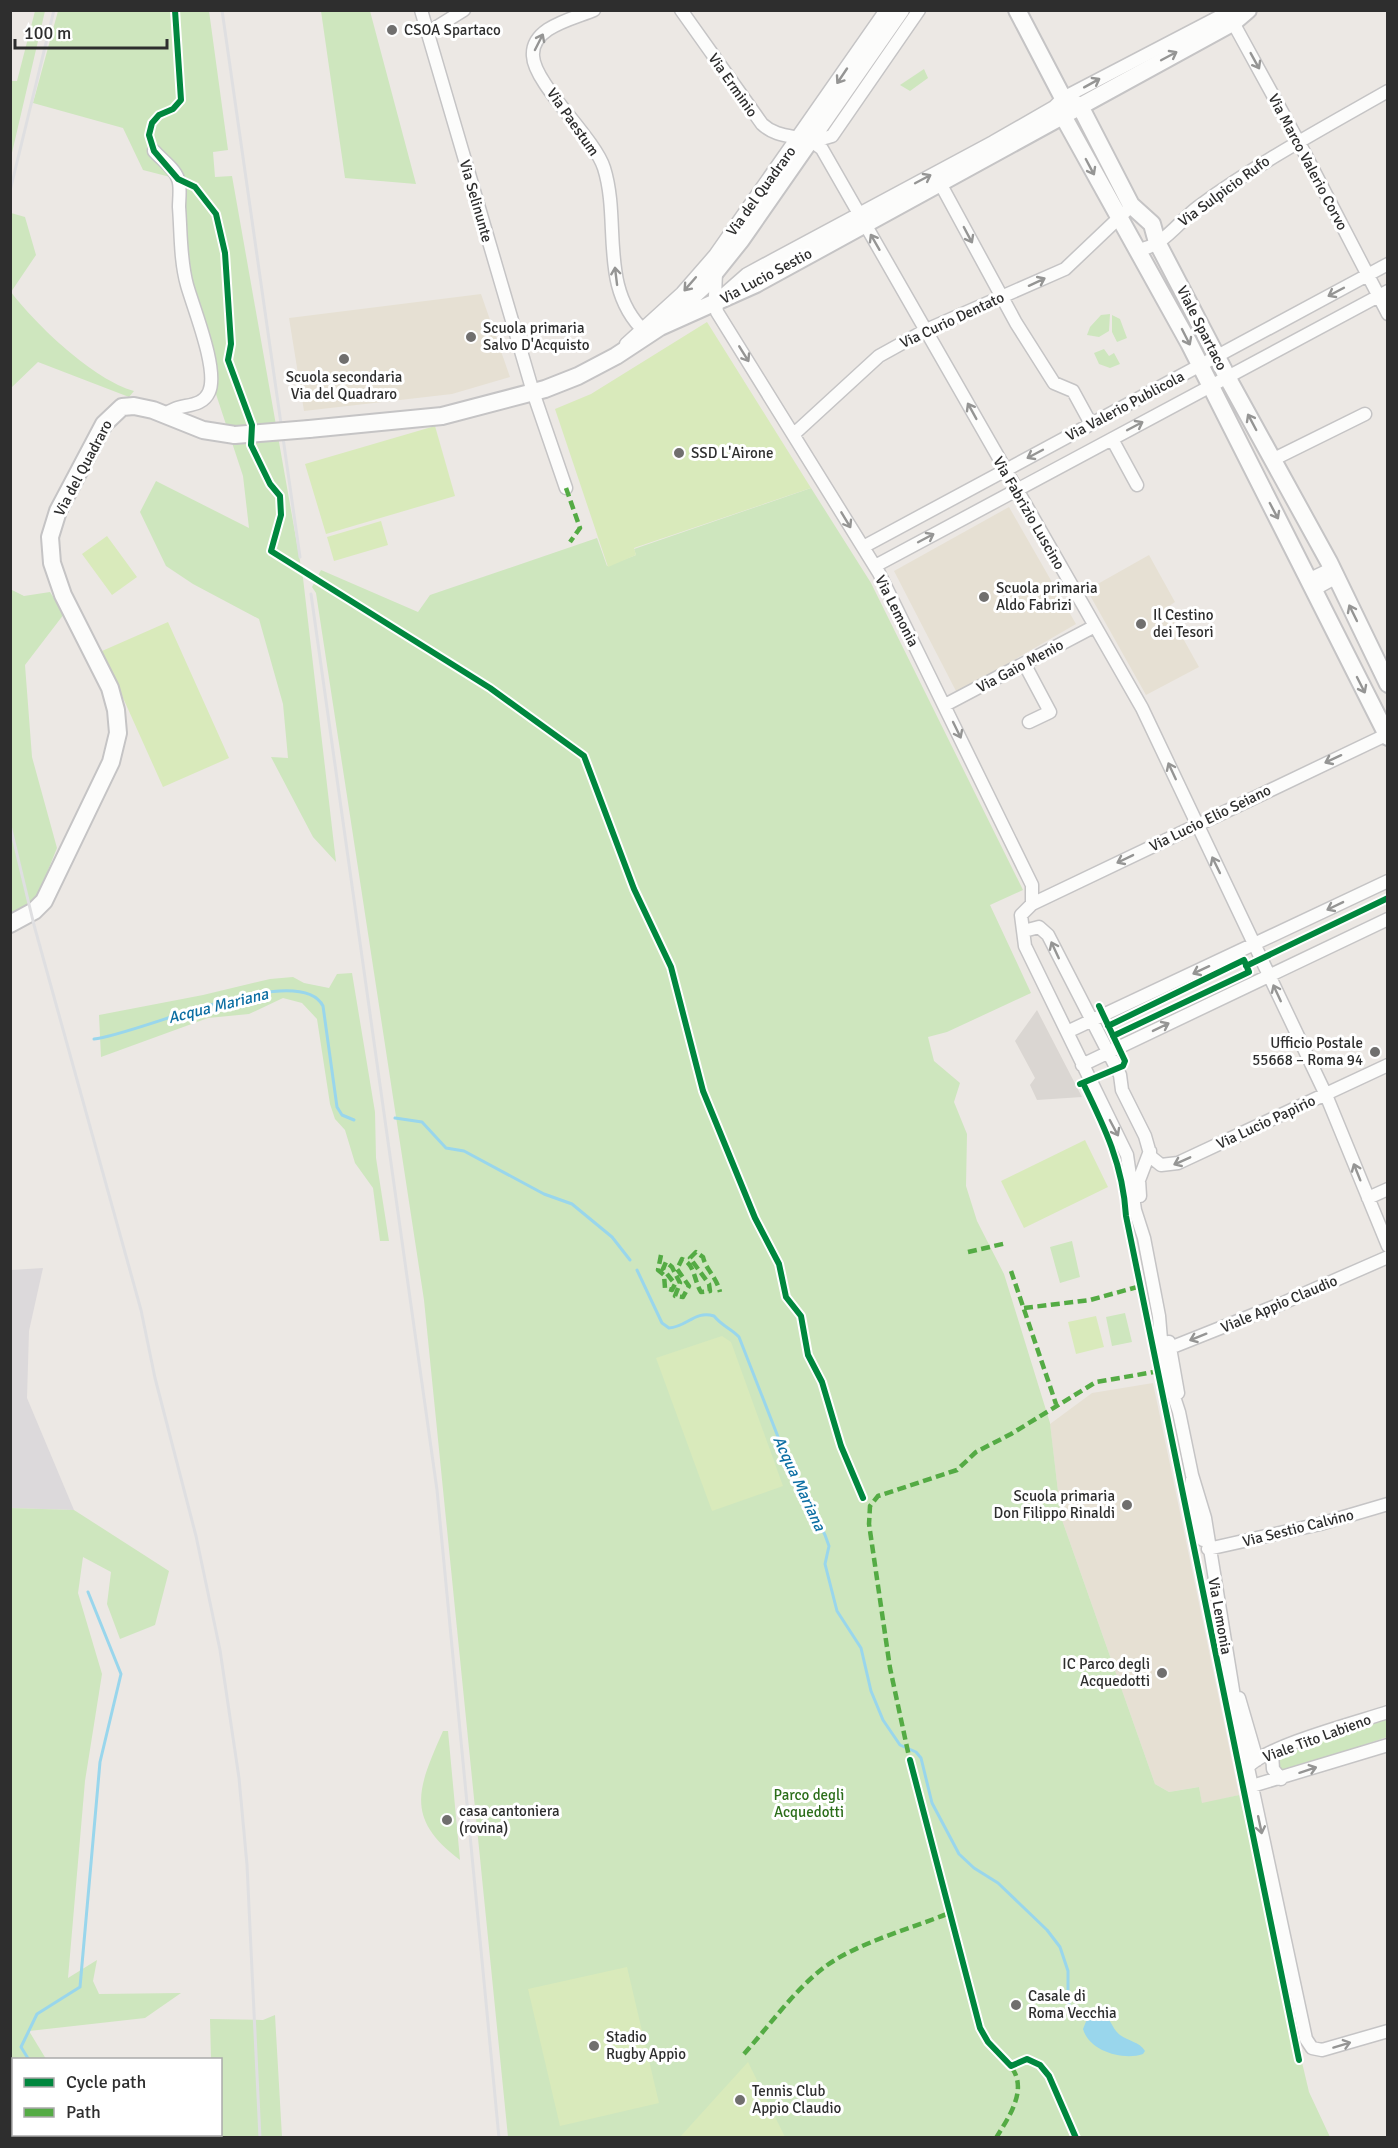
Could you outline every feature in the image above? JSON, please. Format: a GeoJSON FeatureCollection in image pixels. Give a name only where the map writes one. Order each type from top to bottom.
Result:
{"type":"FeatureCollection","features":[{"type":"Feature","properties":{"kind":"main road","name":"Viale Spartaco"},"geometry":{"type":"LineString","coordinates":[[1017,10],[1063,98],[1050,118],[1118,219],[1166,300],[1387,735]]}},
{"type":"Feature","properties":{"kind":"main road","name":"Via Lucio Sestio"},"geometry":{"type":"LineString","coordinates":[[715,304],[852,223],[940,183],[1050,118],[1080,106],[1230,14],[1248,10]]}},
{"type":"Feature","properties":{"kind":"main road","name":"Via del Quadraro"},"geometry":{"type":"LineString","coordinates":[[10,924],[34,911],[44,901],[106,775],[117,740],[116,710],[110,688],[63,595],[53,569],[50,544],[55,519],[68,489],[112,414],[122,407],[134,406],[166,414],[203,430],[235,435],[309,429],[432,418],[533,392],[578,376],[616,356],[649,330],[712,268],[805,140],[860,72],[888,18]]}},
{"type":"Feature","properties":{"kind":"main road"},"geometry":{"type":"LineString","coordinates":[[1063,98],[1080,106]]}},
{"type":"Feature","properties":{"kind":"main road","name":"Viale Spartaco"},"geometry":{"type":"LineString","coordinates":[[1080,106],[1131,205],[1149,219],[1157,242],[1333,573],[1388,684]]}},
{"type":"Feature","properties":{"kind":"main road","name":"Via del Quadraro"},"geometry":{"type":"LineString","coordinates":[[649,330],[715,304]]}},
{"type":"Feature","properties":{"kind":"street","name":"Via Selinunte"},"geometry":{"type":"LineString","coordinates":[[421,10],[533,392],[566,488]]}},
{"type":"Feature","properties":{"kind":"street"},"geometry":{"type":"LineString","coordinates":[[427,33],[464,10]]}},
{"type":"Feature","properties":{"kind":"street","name":"Via Paestum"},"geometry":{"type":"LineString","coordinates":[[594,10],[545,30],[536,41],[533,57],[544,80],[603,165],[617,288],[649,330]]}},
{"type":"Feature","properties":{"kind":"street","name":"Via Erminio"},"geometry":{"type":"LineString","coordinates":[[681,10],[762,124],[783,137],[805,140]]}},
{"type":"Feature","properties":{"kind":"street","name":"Via del Quadraro"},"geometry":{"type":"LineString","coordinates":[[805,140],[832,136],[919,10]]}},
{"type":"Feature","properties":{"kind":"street","name":"Via Marco Valerio Corvo"},"geometry":{"type":"LineString","coordinates":[[1230,14],[1367,275],[1383,294],[1388,314]]}},
{"type":"Feature","properties":{"kind":"street","name":"Via del Quadraro"},"geometry":{"type":"LineString","coordinates":[[805,140],[858,53],[888,18]]}},
{"type":"Feature","properties":{"kind":"street","name":"Via Lucio Sestio"},"geometry":{"type":"LineString","coordinates":[[852,223],[1050,118],[1063,98],[1211,27]]}},
{"type":"Feature","properties":{"kind":"street"},"geometry":{"type":"LineString","coordinates":[[858,53],[860,72]]}},
{"type":"Feature","properties":{"kind":"street","name":"Via Sulpicio Rufo"},"geometry":{"type":"LineString","coordinates":[[1157,242],[1237,178],[1388,91]]}},
{"type":"Feature","properties":{"kind":"street","name":"Via Fabrizio Luscino"},"geometry":{"type":"LineString","coordinates":[[805,140],[822,149],[852,223],[926,330],[1142,708],[1326,1095],[1388,1246]]}},
{"type":"Feature","properties":{"kind":"street"},"geometry":{"type":"LineString","coordinates":[[154,151],[178,179],[184,267],[188,286],[201,321],[211,379],[209,392],[203,400],[194,405],[171,409],[166,414]]}},
{"type":"Feature","properties":{"kind":"street"},"geometry":{"type":"LineString","coordinates":[[940,183],[1001,297],[1054,383],[1073,391],[1091,424]]}},
{"type":"Feature","properties":{"kind":"street","name":"Via Curio Dentato"},"geometry":{"type":"LineString","coordinates":[[794,434],[874,360],[926,330],[1065,269],[1131,205]]}},
{"type":"Feature","properties":{"kind":"street"},"geometry":{"type":"LineString","coordinates":[[1135,249],[1147,249],[1157,242]]}},
{"type":"Feature","properties":{"kind":"street","name":"Via Valerio Publicola"},"geometry":{"type":"LineString","coordinates":[[863,547],[1388,264]]}},
{"type":"Feature","properties":{"kind":"street"},"geometry":{"type":"LineString","coordinates":[[712,268],[715,304]]}},
{"type":"Feature","properties":{"kind":"street","name":"Via Valerio Publicola"},"geometry":{"type":"LineString","coordinates":[[875,566],[1383,294]]}},
{"type":"Feature","properties":{"kind":"street","name":"Via Lemonia"},"geometry":{"type":"LineString","coordinates":[[715,304],[717,312],[875,566],[1032,885],[1032,904],[1021,915],[1025,946],[1127,1155],[1135,1210],[1144,1238]]}},
{"type":"Feature","properties":{"kind":"street"},"geometry":{"type":"LineString","coordinates":[[1272,460],[1365,414]]}},
{"type":"Feature","properties":{"kind":"street"},"geometry":{"type":"LineString","coordinates":[[1112,439],[1137,485]]}},
{"type":"Feature","properties":{"kind":"street"},"geometry":{"type":"LineString","coordinates":[[1312,584],[1333,573]]}},
{"type":"Feature","properties":{"kind":"street","name":"Via Gaio Menio"},"geometry":{"type":"LineString","coordinates":[[945,705],[1025,665],[1095,626]]}},
{"type":"Feature","properties":{"kind":"street"},"geometry":{"type":"LineString","coordinates":[[1025,665],[1050,712],[1029,722]]}},
{"type":"Feature","properties":{"kind":"street","name":"Via Lucio Elio Seiano"},"geometry":{"type":"LineString","coordinates":[[1032,904],[1387,735]]}},
{"type":"Feature","properties":{"kind":"street"},"geometry":{"type":"LineString","coordinates":[[1067,1032],[1388,881]]}},
{"type":"Feature","properties":{"kind":"street"},"geometry":{"type":"LineString","coordinates":[[1082,1065],[1268,974],[1388,919]]}},
{"type":"Feature","properties":{"kind":"street"},"geometry":{"type":"LineString","coordinates":[[1024,930],[1038,927],[1046,932],[1120,1075],[1122,1090],[1150,1151],[1139,1156],[1127,1155]]}},
{"type":"Feature","properties":{"kind":"street","name":"Via Lucio Papirio"},"geometry":{"type":"LineString","coordinates":[[1150,1151],[1156,1163],[1170,1166],[1388,1065]]}},
{"type":"Feature","properties":{"kind":"street","name":"Via Lemonia"},"geometry":{"type":"LineString","coordinates":[[1150,1151],[1138,1184],[1144,1238],[1192,1475],[1190,1494],[1194,1515],[1208,1549],[1233,1683],[1247,1717],[1252,1786],[1305,2033],[1310,2046],[1322,2050],[1388,2031]]}},
{"type":"Feature","properties":{"kind":"street"},"geometry":{"type":"LineString","coordinates":[[1368,1198],[1388,1190]]}},
{"type":"Feature","properties":{"kind":"street","name":"Viale Appio Claudio"},"geometry":{"type":"LineString","coordinates":[[1170,1348],[1292,1300],[1388,1257]]}},
{"type":"Feature","properties":{"kind":"street","name":"Via Lemonia"},"geometry":{"type":"LineString","coordinates":[[1159,1316],[1170,1348],[1168,1363]]}},
{"type":"Feature","properties":{"kind":"street","name":"Via Sestio Calvino"},"geometry":{"type":"LineString","coordinates":[[1208,1549],[1320,1524],[1388,1504]]}},
{"type":"Feature","properties":{"kind":"street","name":"Viale Tito Labieno"},"geometry":{"type":"LineString","coordinates":[[1252,1763],[1272,1753],[1388,1712]]}},
{"type":"Feature","properties":{"kind":"street","name":"Viale Tito Labieno"},"geometry":{"type":"LineString","coordinates":[[1252,1786],[1281,1779],[1388,1744]]}},
{"type":"Feature","properties":{"kind":"street"},"geometry":{"type":"LineString","coordinates":[[1272,1753],[1273,1769],[1281,1779]]}},
{"type":"Feature","properties":{"kind":"shaded area"},"geometry":{"type":"Polygon","coordinates":[[[481,294],[510,377],[452,394],[304,411],[289,318],[481,294]]]}},
{"type":"Feature","properties":{"kind":"shaded area","name":"Scuola primaria Aldo Fabrizi"},"geometry":{"type":"Polygon","coordinates":[[[1009,507],[1076,624],[957,693],[894,571],[1009,507]]]}},
{"type":"Feature","properties":{"kind":"shaded area","name":"Il Cestino dei Tesori"},"geometry":{"type":"Polygon","coordinates":[[[1149,555],[1175,602],[1166,608],[1199,667],[1146,695],[1087,590],[1149,555]]]}},
{"type":"Feature","properties":{"kind":"shaded area"},"geometry":{"type":"Polygon","coordinates":[[[1037,1010],[1082,1097],[1037,1100],[1030,1085],[1035,1078],[1015,1041],[1037,1010]]]}},
{"type":"Feature","properties":{"kind":"shaded area"},"geometry":{"type":"Polygon","coordinates":[[[43,1268],[29,1331],[27,1398],[74,1510],[11,1508],[11,1270],[43,1268]]]}},
{"type":"Feature","properties":{"kind":"shaded area"},"geometry":{"type":"Polygon","coordinates":[[[1153,1383],[1239,1795],[1202,1804],[1199,1787],[1169,1792],[1155,1784],[1061,1517],[1050,1424],[1092,1393],[1153,1383]]]}},
{"type":"Feature","properties":{"kind":"green space"},"geometry":{"type":"Polygon","coordinates":[[[35,11],[45,11],[11,157],[11,81],[17,81],[35,11]]]}},
{"type":"Feature","properties":{"kind":"green space"},"geometry":{"type":"Polygon","coordinates":[[[58,11],[209,11],[228,150],[213,152],[215,177],[232,176],[303,578],[336,862],[313,837],[271,757],[288,758],[283,704],[259,619],[193,584],[166,566],[140,512],[156,481],[249,528],[243,476],[211,379],[188,286],[178,179],[143,170],[123,128],[33,103],[58,11]]]}},
{"type":"Feature","properties":{"kind":"green space"},"geometry":{"type":"Polygon","coordinates":[[[321,11],[370,11],[416,184],[345,178],[321,11]]]}},
{"type":"Feature","properties":{"kind":"green space"},"geometry":{"type":"Polygon","coordinates":[[[924,69],[928,78],[910,91],[900,85],[924,69]]]}},
{"type":"Feature","properties":{"kind":"green space"},"geometry":{"type":"Polygon","coordinates":[[[11,213],[25,217],[36,255],[11,292],[11,213]]]}},
{"type":"Feature","properties":{"kind":"green space"},"geometry":{"type":"Polygon","coordinates":[[[11,292],[50,335],[84,364],[101,376],[134,391],[129,397],[38,362],[11,388],[11,292]]]}},
{"type":"Feature","properties":{"kind":"green space"},"geometry":{"type":"Polygon","coordinates":[[[1110,314],[1109,331],[1099,337],[1087,335],[1090,327],[1101,315],[1110,314]]]}},
{"type":"Feature","properties":{"kind":"green space"},"geometry":{"type":"Polygon","coordinates":[[[1112,315],[1120,319],[1127,338],[1117,342],[1112,332],[1112,315]]]}},
{"type":"Feature","properties":{"kind":"green space","name":"SSD L'Airone"},"geometry":{"type":"Polygon","coordinates":[[[707,322],[811,488],[634,548],[636,555],[608,567],[555,409],[591,394],[707,322]]]}},
{"type":"Feature","properties":{"kind":"green space"},"geometry":{"type":"Polygon","coordinates":[[[1104,349],[1109,356],[1114,353],[1120,364],[1110,368],[1099,364],[1094,353],[1104,349]]]}},
{"type":"Feature","properties":{"kind":"green space"},"geometry":{"type":"Polygon","coordinates":[[[435,426],[455,496],[326,534],[305,464],[435,426]]]}},
{"type":"Feature","properties":{"kind":"green space","name":"Parco degli Acquedotti"},"geometry":{"type":"Polygon","coordinates":[[[811,488],[871,583],[1023,890],[990,905],[1031,993],[947,1032],[928,1037],[934,1061],[960,1083],[954,1102],[967,1134],[966,1186],[977,1221],[1004,1274],[1050,1423],[1061,1517],[1155,1784],[1169,1792],[1199,1787],[1202,1803],[1239,1795],[1309,2092],[1330,2137],[508,2137],[424,1300],[316,593],[312,587],[321,570],[418,612],[430,595],[597,538],[607,566],[636,555],[634,549],[811,488]]]}},
{"type":"Feature","properties":{"kind":"green space"},"geometry":{"type":"Polygon","coordinates":[[[381,521],[388,545],[334,561],[327,537],[381,521]]]}},
{"type":"Feature","properties":{"kind":"green space"},"geometry":{"type":"Polygon","coordinates":[[[107,536],[137,577],[112,595],[82,554],[107,536]]]}},
{"type":"Feature","properties":{"kind":"green space"},"geometry":{"type":"Polygon","coordinates":[[[10,589],[24,596],[50,592],[64,614],[25,665],[32,757],[57,848],[36,900],[11,916],[10,589]]]}},
{"type":"Feature","properties":{"kind":"green space"},"geometry":{"type":"Polygon","coordinates":[[[168,622],[229,758],[163,787],[102,651],[168,622]]]}},
{"type":"Feature","properties":{"kind":"green space"},"geometry":{"type":"Polygon","coordinates":[[[352,973],[375,1112],[376,1158],[389,1241],[380,1241],[373,1188],[355,1163],[345,1130],[335,1119],[330,1104],[317,1019],[302,1003],[283,998],[249,1014],[208,1018],[101,1057],[99,1015],[203,995],[270,979],[293,977],[304,983],[329,988],[337,974],[352,973]]]}},
{"type":"Feature","properties":{"kind":"green space"},"geometry":{"type":"Polygon","coordinates":[[[1085,1140],[1108,1187],[1024,1228],[1001,1181],[1085,1140]]]}},
{"type":"Feature","properties":{"kind":"green space"},"geometry":{"type":"Polygon","coordinates":[[[1072,1241],[1080,1277],[1060,1283],[1050,1247],[1072,1241]]]}},
{"type":"Feature","properties":{"kind":"green space"},"geometry":{"type":"Polygon","coordinates":[[[1125,1313],[1132,1342],[1112,1346],[1106,1317],[1125,1313]]]}},
{"type":"Feature","properties":{"kind":"green space"},"geometry":{"type":"Polygon","coordinates":[[[1096,1316],[1104,1347],[1076,1354],[1068,1322],[1096,1316]]]}},
{"type":"Feature","properties":{"kind":"green space"},"geometry":{"type":"Polygon","coordinates":[[[722,1336],[731,1342],[783,1486],[712,1511],[656,1358],[722,1336]]]}},
{"type":"Feature","properties":{"kind":"green space"},"geometry":{"type":"Polygon","coordinates":[[[10,1508],[74,1510],[169,1571],[155,1625],[120,1639],[107,1604],[111,1572],[83,1557],[78,1593],[102,1674],[85,1781],[68,1978],[97,1960],[93,1981],[99,1994],[181,1993],[145,2018],[29,2031],[45,2058],[12,2058],[12,2133],[10,2131],[10,1508]]]}},
{"type":"Feature","properties":{"kind":"green space"},"geometry":{"type":"Polygon","coordinates":[[[1387,1718],[1387,1737],[1282,1773],[1274,1758],[1387,1718]]]}},
{"type":"Feature","properties":{"kind":"green space"},"geometry":{"type":"Polygon","coordinates":[[[443,1731],[448,1731],[460,1860],[442,1845],[430,1830],[423,1816],[421,1801],[427,1769],[443,1731]]]}},
{"type":"Feature","properties":{"kind":"green space","name":"Stadio Rugby Appio"},"geometry":{"type":"Polygon","coordinates":[[[627,1967],[659,2103],[560,2126],[528,1989],[627,1967]]]}},
{"type":"Feature","properties":{"kind":"green space"},"geometry":{"type":"Polygon","coordinates":[[[275,2015],[282,2137],[211,2137],[222,2136],[222,2058],[211,2058],[210,2019],[263,2020],[275,2015]]]}},
{"type":"Feature","properties":{"kind":"green space","name":"Tennis Club Appio Claudio"},"geometry":{"type":"Polygon","coordinates":[[[748,2062],[785,2137],[680,2137],[748,2062]]]}},
{"type":"Feature","properties":{"kind":"green space"},"geometry":{"type":"Polygon","coordinates":[[[15,2136],[92,2137],[18,2138],[15,2136]]]}},
{"type":"Feature","properties":{"kind":"water"},"geometry":{"type":"Polygon","coordinates":[[[1100,2012],[1107,2017],[1120,2035],[1143,2048],[1145,2051],[1143,2054],[1117,2055],[1092,2043],[1086,2037],[1083,2029],[1089,2014],[1100,2012]]]}},
{"type":"Feature","properties":{"kind":"waterway","name":"Acqua Mariana"},"geometry":{"type":"LineString","coordinates":[[94,1039],[115,1035],[216,1003],[251,995],[283,991],[308,994],[323,1006],[337,1107],[342,1115],[354,1120]]}},
{"type":"Feature","properties":{"kind":"waterway","name":"Acqua Mariana"},"geometry":{"type":"LineString","coordinates":[[395,1118],[422,1122],[446,1148],[464,1151],[544,1194],[572,1204],[612,1237],[630,1260]]}},
{"type":"Feature","properties":{"kind":"waterway","name":"Acqua Mariana"},"geometry":{"type":"LineString","coordinates":[[637,1270],[662,1323],[669,1328],[701,1315],[707,1315],[714,1316],[739,1337],[789,1465],[825,1535],[829,1546],[825,1564],[837,1611],[861,1648],[871,1691],[883,1720],[900,1745],[916,1752],[921,1758],[932,1803],[959,1854],[974,1868],[998,1883],[1047,1930],[1060,1947],[1068,1971],[1068,2002],[1070,2007],[1089,2020]]}},
{"type":"Feature","properties":{"kind":"waterway"},"geometry":{"type":"LineString","coordinates":[[28,2058],[21,2047],[37,2014],[80,1987],[100,1762],[121,1674],[88,1592]]}},
{"type":"Feature","properties":{"kind":"railway"},"geometry":{"type":"LineString","coordinates":[[10,191],[54,10]]}},
{"type":"Feature","properties":{"kind":"railway"},"geometry":{"type":"LineString","coordinates":[[222,10],[300,557]]}},
{"type":"Feature","properties":{"kind":"railway"},"geometry":{"type":"LineString","coordinates":[[311,594],[437,1490],[499,2138]]}},
{"type":"Feature","properties":{"kind":"railway"},"geometry":{"type":"LineString","coordinates":[[10,825],[34,925],[141,1310],[155,1378],[196,1536],[220,1650],[239,1778],[247,1865],[260,2138]]}},
{"type":"Feature","properties":{"kind":"marked path"},"geometry":{"type":"LineString","coordinates":[[566,488],[580,528],[570,542]]}},
{"type":"Feature","properties":{"kind":"marked path"},"geometry":{"type":"LineString","coordinates":[[968,1252],[1007,1243]]}},
{"type":"Feature","properties":{"kind":"marked path"},"geometry":{"type":"LineString","coordinates":[[661,1255],[658,1270],[664,1275],[665,1288],[672,1290],[675,1284],[663,1269],[666,1262],[672,1267],[680,1283],[675,1296],[683,1297],[689,1286],[677,1269],[682,1259],[692,1269],[701,1292],[710,1291],[709,1284],[690,1258],[696,1252],[703,1257],[720,1292]]}},
{"type":"Feature","properties":{"kind":"marked path"},"geometry":{"type":"LineString","coordinates":[[1011,1271],[1056,1404]]}},
{"type":"Feature","properties":{"kind":"marked path"},"geometry":{"type":"LineString","coordinates":[[1024,1308],[1090,1300],[1141,1286]]}},
{"type":"Feature","properties":{"kind":"marked path"},"geometry":{"type":"LineString","coordinates":[[911,1766],[890,1668],[869,1524],[870,1506],[878,1496],[957,1470],[976,1452],[1011,1434],[1096,1382],[1154,1372]]}},
{"type":"Feature","properties":{"kind":"marked path"},"geometry":{"type":"LineString","coordinates":[[744,2054],[801,1988],[835,1960],[867,1944],[949,1913]]}},
{"type":"Feature","properties":{"kind":"marked path"},"geometry":{"type":"LineString","coordinates":[[996,2138],[1012,2110],[1018,2091],[1014,2071],[1007,2062]]}},
{"type":"Feature","properties":{"kind":"cycle path"},"geometry":{"type":"LineString","coordinates":[[175,10],[181,100],[173,109],[159,115],[152,123],[149,135],[154,151],[178,179],[195,187],[216,214],[225,253],[231,344],[228,360],[252,425],[251,445],[270,484],[280,496],[281,515],[271,551],[490,688],[584,756],[634,889],[671,967],[703,1091],[755,1218],[779,1264],[786,1297],[801,1316],[808,1355],[822,1382],[841,1446],[863,1498]]}},
{"type":"Feature","properties":{"kind":"cycle path"},"geometry":{"type":"LineString","coordinates":[[1246,966],[1388,898]]}},
{"type":"Feature","properties":{"kind":"cycle path"},"geometry":{"type":"LineString","coordinates":[[1108,1026],[1244,960],[1249,972],[1113,1036]]}},
{"type":"Feature","properties":{"kind":"cycle path"},"geometry":{"type":"LineString","coordinates":[[1080,1084],[1123,1066],[1125,1061],[1099,1006]]}},
{"type":"Feature","properties":{"kind":"cycle path"},"geometry":{"type":"LineString","coordinates":[[1083,1083],[1112,1147],[1121,1180],[1126,1216],[1299,2060]]}},
{"type":"Feature","properties":{"kind":"cycle path"},"geometry":{"type":"LineString","coordinates":[[910,1760],[980,2028],[988,2042],[1011,2066],[1027,2059],[1040,2065],[1049,2076],[1076,2138]]}},
{"type":"Feature","properties":{"kind":"place","name":"CSOA Spartaco"},"geometry":{"type":"Point","coordinates":[392,30]}},
{"type":"Feature","properties":{"kind":"place","name":"Scuola primaria Salvo D'Acquisto"},"geometry":{"type":"Point","coordinates":[471,337]}},
{"type":"Feature","properties":{"kind":"place","name":"Scuola secondaria Via del Quadraro"},"geometry":{"type":"Point","coordinates":[344,359]}},
{"type":"Feature","properties":{"kind":"place","name":"SSD L'Airone"},"geometry":{"type":"Point","coordinates":[679,453]}},
{"type":"Feature","properties":{"kind":"place","name":"Scuola primaria Aldo Fabrizi"},"geometry":{"type":"Point","coordinates":[984,597]}},
{"type":"Feature","properties":{"kind":"place","name":"Il Cestino dei Tesori"},"geometry":{"type":"Point","coordinates":[1141,624]}},
{"type":"Feature","properties":{"kind":"place","name":"Ufficio Postale 55668 – Roma 94"},"geometry":{"type":"Point","coordinates":[1375,1052]}},
{"type":"Feature","properties":{"kind":"place","name":"Scuola primaria Don Filippo Rinaldi"},"geometry":{"type":"Point","coordinates":[1127,1505]}},
{"type":"Feature","properties":{"kind":"place","name":"IC Parco degli Acquedotti"},"geometry":{"type":"Point","coordinates":[1162,1673]}},
{"type":"Feature","properties":{"kind":"place","name":"casa cantoniera (rovina)"},"geometry":{"type":"Point","coordinates":[447,1820]}},
{"type":"Feature","properties":{"kind":"place","name":"Casale di Roma Vecchia"},"geometry":{"type":"Point","coordinates":[1016,2005]}},
{"type":"Feature","properties":{"kind":"place","name":"Stadio Rugby Appio"},"geometry":{"type":"Point","coordinates":[594,2046]}},
{"type":"Feature","properties":{"kind":"place","name":"Tennis Club Appio Claudio"},"geometry":{"type":"Point","coordinates":[740,2100]}}]}
